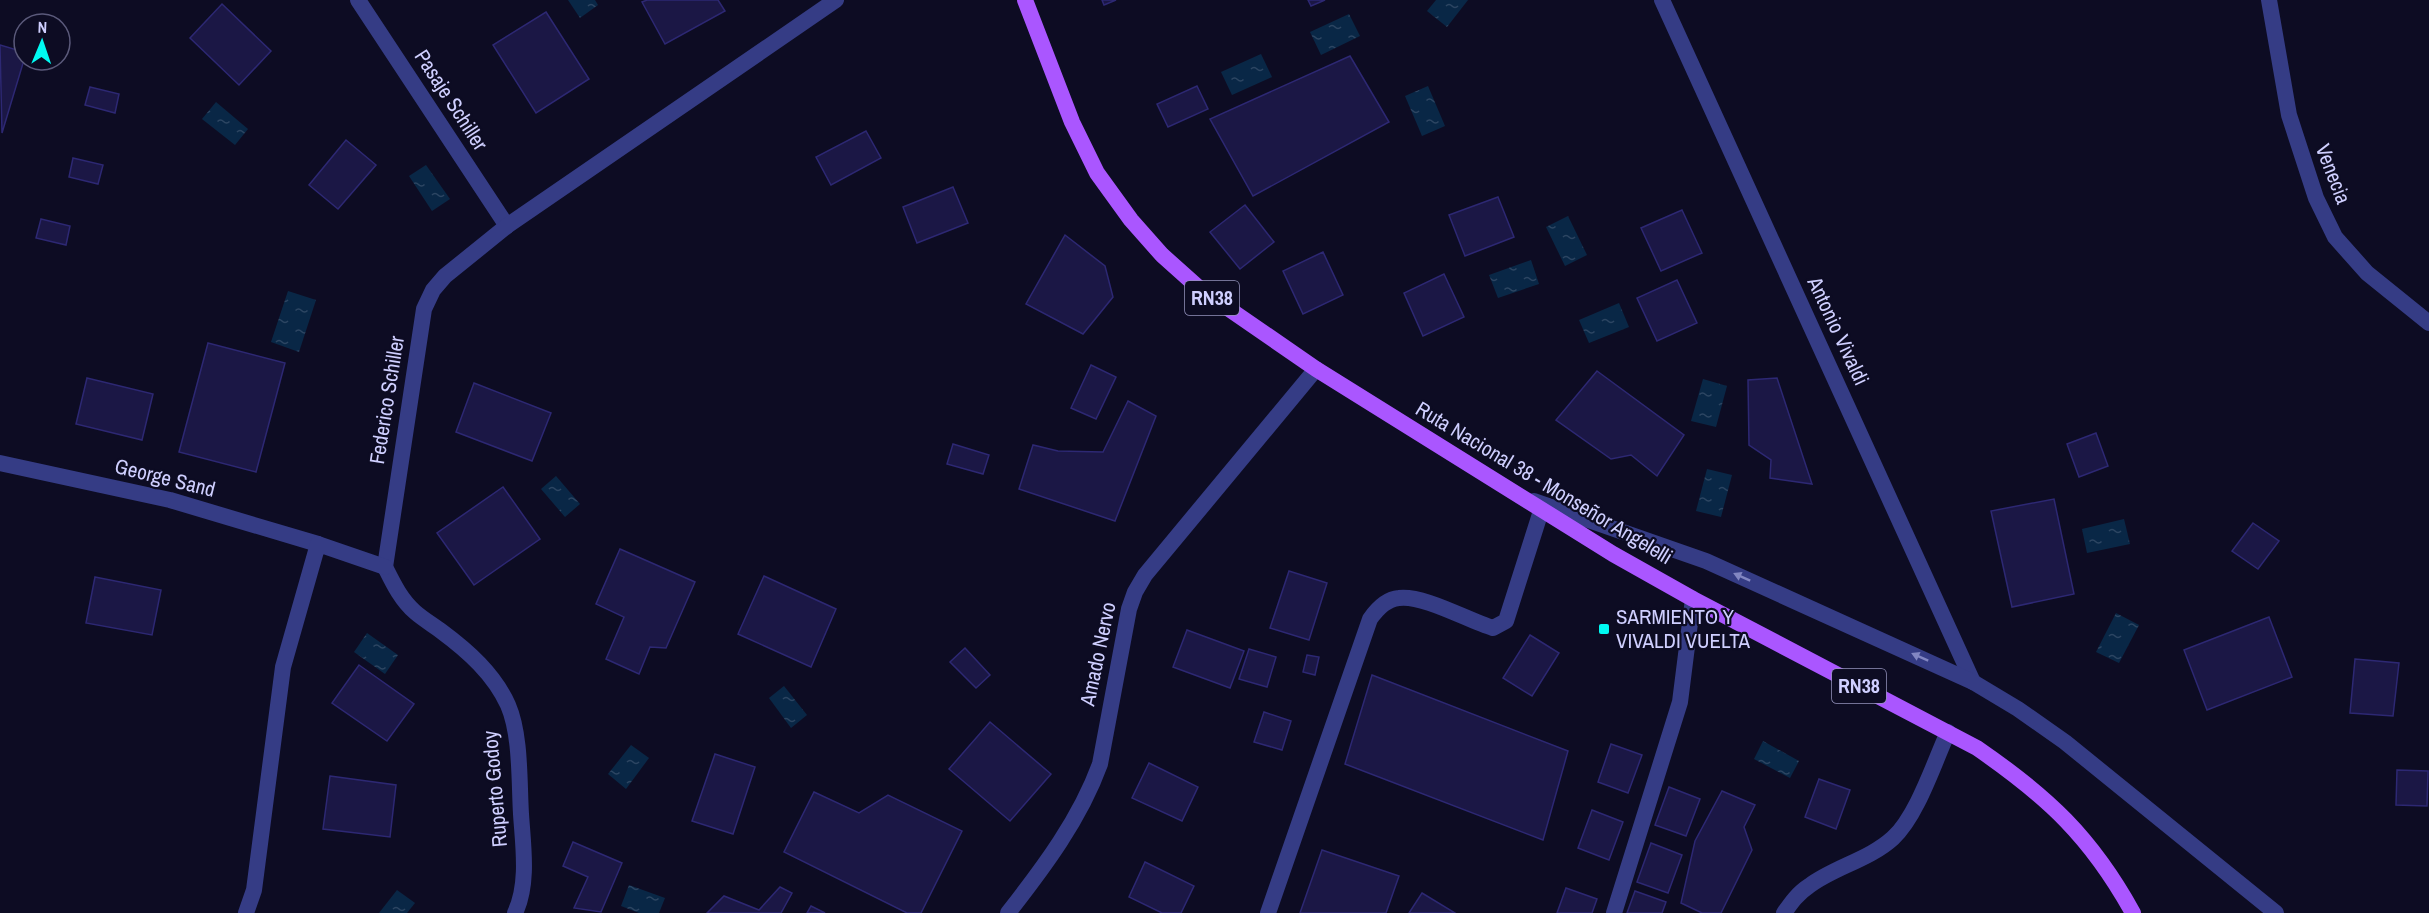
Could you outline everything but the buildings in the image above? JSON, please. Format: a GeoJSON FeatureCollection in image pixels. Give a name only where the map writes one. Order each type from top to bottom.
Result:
{"type":"FeatureCollection","features":[{"type":"Feature","properties":{"kind":"main road","name":"Ruta Nacional 38 - Monseñor Angelelli"},"geometry":{"type":"LineString","coordinates":[[1025,0],[1072,122],[1097,172],[1131,219],[1162,255],[1200,289],[1317,369],[1541,511],[1693,599],[1948,732],[2012,773],[2068,820],[2114,878],[2133,913]]}},
{"type":"Feature","properties":{"kind":"street","name":"Pasaje Schiller"},"geometry":{"type":"LineString","coordinates":[[358,0],[507,226]]}},
{"type":"Feature","properties":{"kind":"street","name":"Federico Schiller"},"geometry":{"type":"LineString","coordinates":[[385,567],[424,309],[433,290],[445,276],[507,226],[836,0]]}},
{"type":"Feature","properties":{"kind":"street","name":"Antonio Vivaldi"},"geometry":{"type":"LineString","coordinates":[[1662,0],[1973,682]]}},
{"type":"Feature","properties":{"kind":"street","name":"Venecia"},"geometry":{"type":"LineString","coordinates":[[2269,0],[2289,115],[2316,198],[2335,237],[2367,273],[2429,323]]}},
{"type":"Feature","properties":{"kind":"street","name":"Amado Nervo"},"geometry":{"type":"LineString","coordinates":[[1008,913],[1059,843],[1091,788],[1100,764],[1129,609],[1135,592],[1145,575],[1317,369]]}},
{"type":"Feature","properties":{"kind":"street","name":"George Sand"},"geometry":{"type":"LineString","coordinates":[[0,463],[170,500],[318,544]]}},
{"type":"Feature","properties":{"kind":"street"},"geometry":{"type":"LineString","coordinates":[[1512,493],[1706,561],[1973,682],[2018,709],[2065,742],[2267,911]]}},
{"type":"Feature","properties":{"kind":"street"},"geometry":{"type":"LineString","coordinates":[[1268,913],[1370,619],[1380,606],[1397,598],[1417,598],[1493,628],[1506,621],[1541,511]]}},
{"type":"Feature","properties":{"kind":"street"},"geometry":{"type":"LineString","coordinates":[[246,913],[254,890],[283,667],[318,544],[385,567]]}},
{"type":"Feature","properties":{"kind":"street","name":"Ruperto Godoy"},"geometry":{"type":"LineString","coordinates":[[385,567],[399,594],[415,612],[481,665],[496,684],[508,706],[515,728],[524,852],[522,886],[514,913]]}},
{"type":"Feature","properties":{"kind":"street"},"geometry":{"type":"LineString","coordinates":[[1614,913],[1680,702],[1693,599]]}},
{"type":"Feature","properties":{"kind":"street"},"geometry":{"type":"LineString","coordinates":[[1784,913],[1796,897],[1810,885],[1880,848],[1894,837],[1910,816],[1948,732]]}},
{"type":"Feature","properties":{"kind":"water"},"geometry":{"type":"Polygon","coordinates":[[[568,0],[595,0],[598,5],[580,18],[568,0]]]}},
{"type":"Feature","properties":{"kind":"water"},"geometry":{"type":"Polygon","coordinates":[[[1436,0],[1468,0],[1447,27],[1427,11],[1436,0]]]}},
{"type":"Feature","properties":{"kind":"water"},"geometry":{"type":"Polygon","coordinates":[[[1349,14],[1360,36],[1321,55],[1310,32],[1349,14]]]}},
{"type":"Feature","properties":{"kind":"water"},"geometry":{"type":"Polygon","coordinates":[[[1261,54],[1272,77],[1232,95],[1221,72],[1261,54]]]}},
{"type":"Feature","properties":{"kind":"water"},"geometry":{"type":"Polygon","coordinates":[[[1428,86],[1445,126],[1422,136],[1405,96],[1428,86]]]}},
{"type":"Feature","properties":{"kind":"water"},"geometry":{"type":"Polygon","coordinates":[[[216,102],[248,129],[235,145],[202,119],[216,102]]]}},
{"type":"Feature","properties":{"kind":"water"},"geometry":{"type":"Polygon","coordinates":[[[426,165],[450,199],[432,211],[409,176],[426,165]]]}},
{"type":"Feature","properties":{"kind":"water"},"geometry":{"type":"Polygon","coordinates":[[[1568,216],[1587,255],[1565,266],[1546,227],[1568,216]]]}},
{"type":"Feature","properties":{"kind":"water"},"geometry":{"type":"Polygon","coordinates":[[[1531,260],[1539,284],[1498,298],[1489,275],[1531,260]]]}},
{"type":"Feature","properties":{"kind":"water"},"geometry":{"type":"Polygon","coordinates":[[[288,291],[316,300],[299,352],[271,342],[288,291]]]}},
{"type":"Feature","properties":{"kind":"water"},"geometry":{"type":"Polygon","coordinates":[[[1619,303],[1629,327],[1589,343],[1579,320],[1619,303]]]}},
{"type":"Feature","properties":{"kind":"water"},"geometry":{"type":"Polygon","coordinates":[[[1703,379],[1727,386],[1716,427],[1691,421],[1703,379]]]}},
{"type":"Feature","properties":{"kind":"water"},"geometry":{"type":"Polygon","coordinates":[[[1707,469],[1732,475],[1721,517],[1696,511],[1707,469]]]}},
{"type":"Feature","properties":{"kind":"water"},"geometry":{"type":"Polygon","coordinates":[[[556,476],[580,504],[565,517],[541,489],[556,476]]]}},
{"type":"Feature","properties":{"kind":"water"},"geometry":{"type":"Polygon","coordinates":[[[2124,519],[2130,544],[2087,553],[2082,529],[2124,519]]]}},
{"type":"Feature","properties":{"kind":"water"},"geometry":{"type":"Polygon","coordinates":[[[2116,613],[2139,625],[2119,663],[2096,652],[2116,613]]]}},
{"type":"Feature","properties":{"kind":"water"},"geometry":{"type":"Polygon","coordinates":[[[367,633],[398,655],[385,674],[354,652],[367,633]]]}},
{"type":"Feature","properties":{"kind":"water"},"geometry":{"type":"Polygon","coordinates":[[[784,686],[807,715],[791,728],[769,698],[784,686]]]}},
{"type":"Feature","properties":{"kind":"water"},"geometry":{"type":"Polygon","coordinates":[[[1763,741],[1799,761],[1790,778],[1754,759],[1763,741]]]}},
{"type":"Feature","properties":{"kind":"water"},"geometry":{"type":"Polygon","coordinates":[[[631,745],[649,758],[626,789],[608,774],[631,745]]]}},
{"type":"Feature","properties":{"kind":"water"},"geometry":{"type":"Polygon","coordinates":[[[629,885],[665,898],[659,913],[639,913],[621,906],[629,885]]]}},
{"type":"Feature","properties":{"kind":"water"},"geometry":{"type":"Polygon","coordinates":[[[397,890],[415,903],[407,913],[379,913],[397,890]]]}},
{"type":"Feature","properties":{"kind":"place","name":"SARMIENTO Y VIVALDI VUELTA"},"geometry":{"type":"Point","coordinates":[1604,629]}}]}
